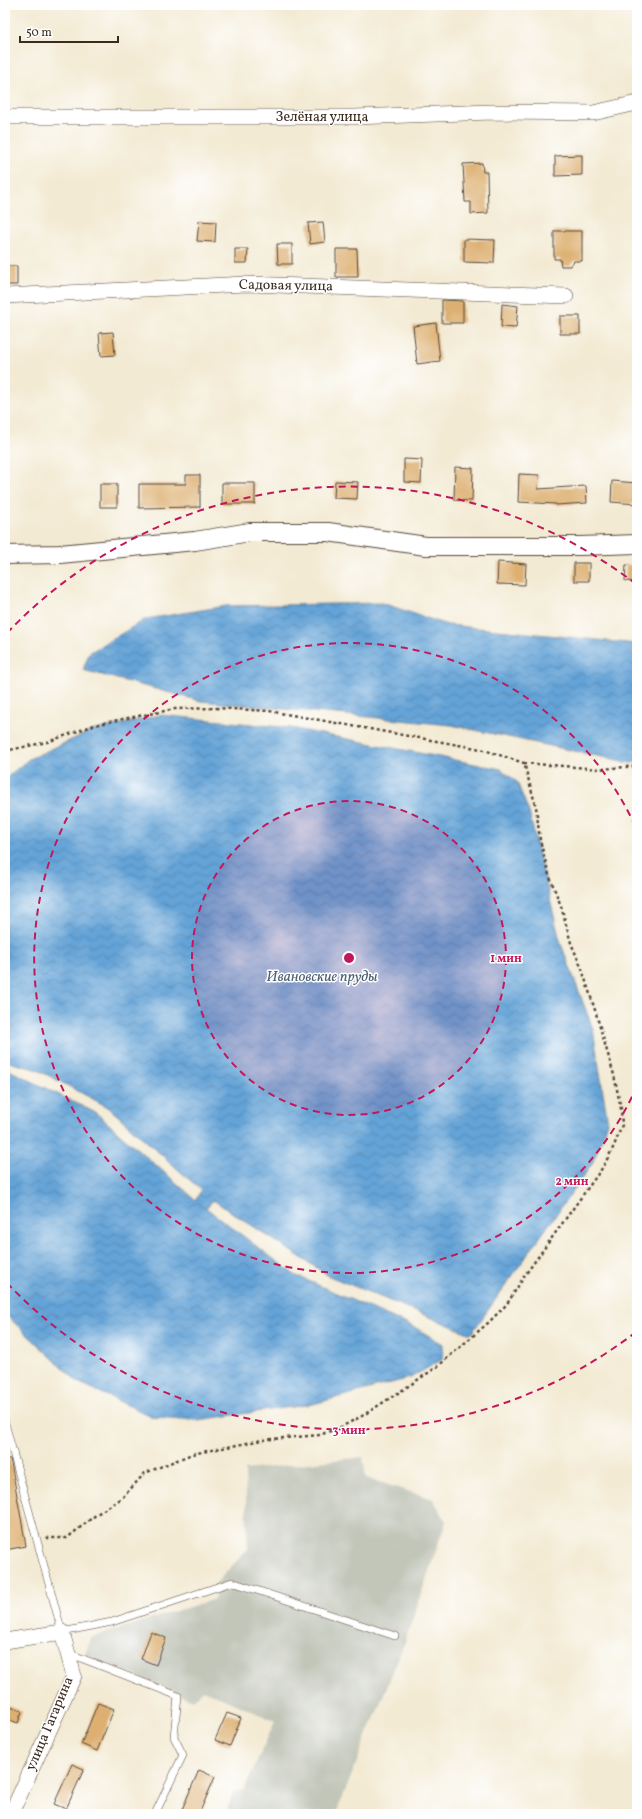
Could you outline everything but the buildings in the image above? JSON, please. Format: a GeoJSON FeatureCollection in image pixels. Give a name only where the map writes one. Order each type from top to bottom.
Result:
{"type":"FeatureCollection","features":[{"type":"Feature","properties":{"kind":"street","name":"Зелёная улица"},"geometry":{"type":"LineString","coordinates":[[5,117],[354,117],[492,112],[593,113],[637,102]]}},
{"type":"Feature","properties":{"kind":"street","name":"Садовая улица"},"geometry":{"type":"LineString","coordinates":[[5,296],[246,284],[566,296]]}},
{"type":"Feature","properties":{"kind":"street"},"geometry":{"type":"LineString","coordinates":[[5,555],[60,554],[195,541],[250,532],[328,532],[426,546],[580,546],[637,544]]}},
{"type":"Feature","properties":{"kind":"street"},"geometry":{"type":"LineString","coordinates":[[5,1641],[62,1632]]}},
{"type":"Feature","properties":{"kind":"street","name":"улица Гагарина"},"geometry":{"type":"LineString","coordinates":[[11,1814],[74,1676],[62,1632]]}},
{"type":"Feature","properties":{"kind":"lane"},"geometry":{"type":"LineString","coordinates":[[5,1423],[62,1632],[112,1622],[232,1582],[395,1636]]}},
{"type":"Feature","properties":{"kind":"lane"},"geometry":{"type":"LineString","coordinates":[[68,1653],[178,1696],[174,1736],[182,1755],[156,1814]]}},
{"type":"Feature","properties":{"kind":"path"},"geometry":{"type":"LineString","coordinates":[[5,751],[47,742],[95,725],[123,719],[175,710],[216,708],[269,711],[481,749],[524,763],[600,769],[637,766]]}},
{"type":"Feature","properties":{"kind":"path"},"geometry":{"type":"LineString","coordinates":[[37,1536],[51,1539],[67,1538],[97,1514],[122,1498],[145,1473],[192,1454],[262,1440],[319,1435],[362,1416],[398,1393],[437,1367],[488,1323],[507,1304],[525,1275],[604,1167],[622,1125],[621,1109],[614,1075],[595,1010],[582,969],[570,943],[561,906],[549,875],[540,840],[536,808],[524,763]]}},
{"type":"Feature","properties":{"kind":"shaded area"},"geometry":{"type":"Polygon","coordinates":[[[363,1457],[366,1478],[433,1499],[446,1521],[404,1644],[336,1814],[225,1814],[235,1791],[244,1790],[275,1721],[203,1690],[193,1700],[85,1654],[92,1637],[215,1599],[214,1585],[248,1549],[245,1470],[363,1457]]]}},
{"type":"Feature","properties":{"kind":"water"},"geometry":{"type":"Polygon","coordinates":[[[382,603],[448,625],[637,644],[637,762],[631,763],[451,725],[201,701],[83,670],[89,653],[146,619],[226,606],[382,603]]]}},
{"type":"Feature","properties":{"kind":"water","name":"Ивановские пруды"},"geometry":{"type":"Polygon","coordinates":[[[160,715],[291,728],[501,769],[517,782],[529,812],[560,941],[593,1029],[608,1123],[592,1164],[471,1334],[329,1276],[213,1200],[206,1208],[295,1275],[416,1328],[443,1344],[443,1359],[410,1378],[313,1404],[198,1420],[153,1417],[78,1382],[5,1314],[5,1068],[96,1113],[196,1200],[201,1190],[108,1107],[38,1070],[5,1061],[5,779],[29,759],[91,731],[160,715]]]}}]}
